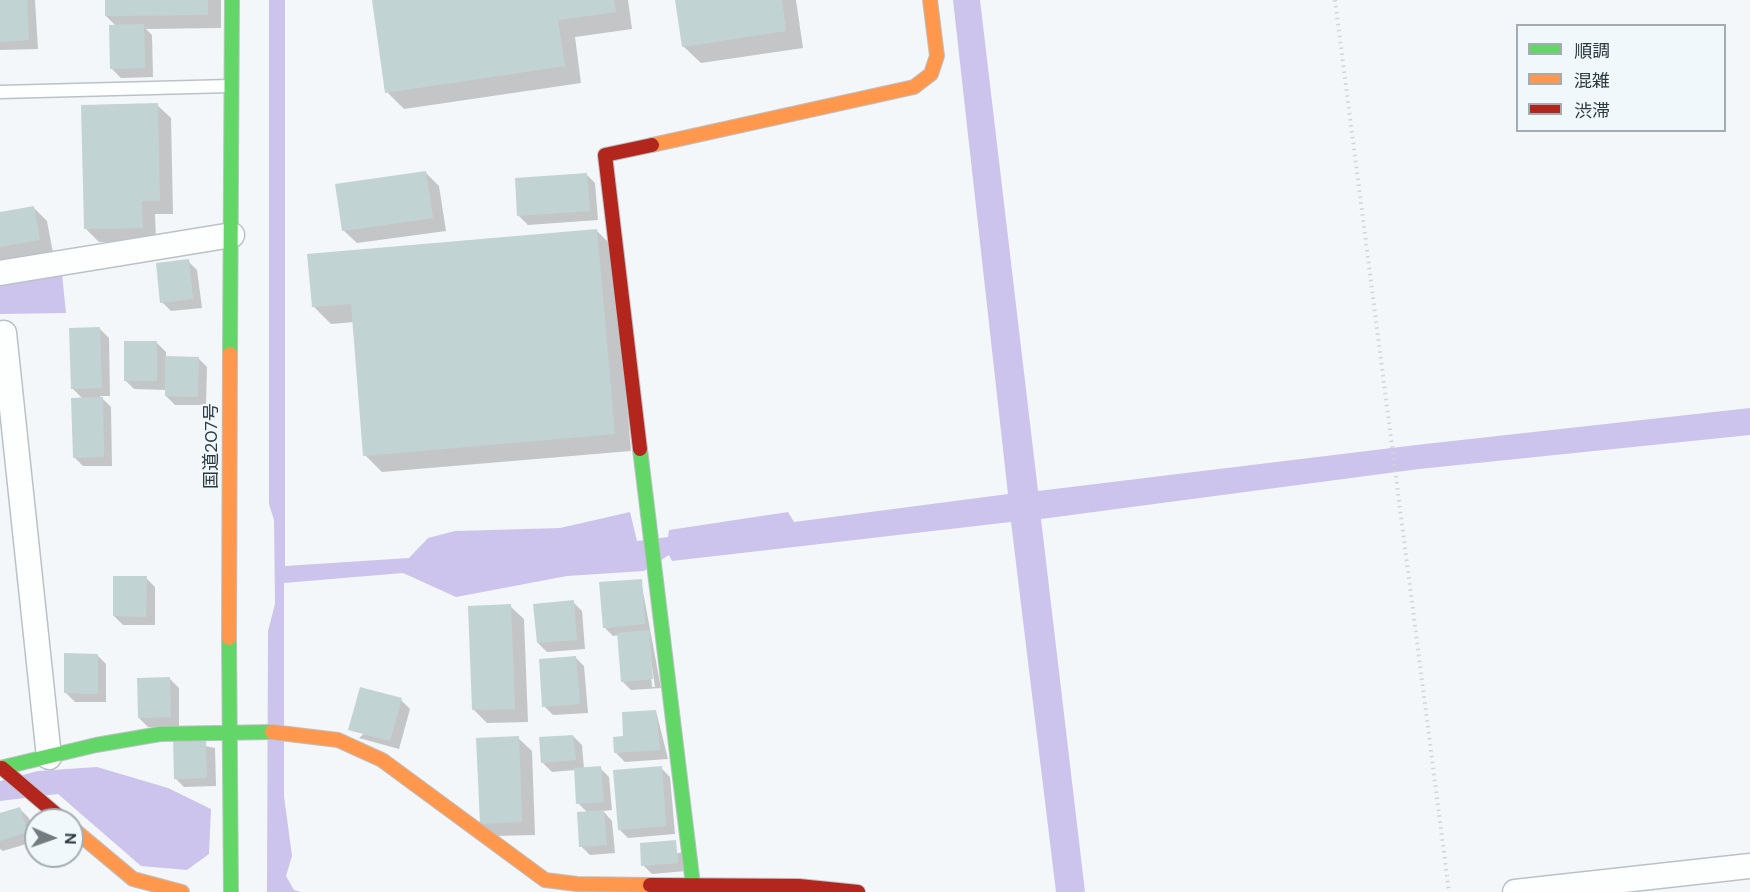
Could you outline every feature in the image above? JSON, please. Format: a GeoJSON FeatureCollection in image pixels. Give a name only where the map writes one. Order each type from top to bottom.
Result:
{"type":"FeatureCollection","features":[{"type":"Feature","properties":{"kind":"main road","name":"国道207号"},"geometry":{"type":"LineString","coordinates":[[231,892],[229,731],[232,0]]}},
{"type":"Feature","properties":{"kind":"main road"},"geometry":{"type":"LineString","coordinates":[[693,885],[605,155],[914,87],[931,74],[937,56],[930,0]]}},
{"type":"Feature","properties":{"kind":"main road"},"geometry":{"type":"LineString","coordinates":[[1,768],[160,734],[259,732],[338,740],[382,760],[545,880],[577,884],[799,886],[858,892]]}},
{"type":"Feature","properties":{"kind":"main road"},"geometry":{"type":"LineString","coordinates":[[1,768],[49,808]]}},
{"type":"Feature","properties":{"kind":"main road"},"geometry":{"type":"LineString","coordinates":[[84,838],[134,879],[182,892]]}},
{"type":"Feature","properties":{"kind":"street"},"geometry":{"type":"LineString","coordinates":[[0,273],[232,236]]}},
{"type":"Feature","properties":{"kind":"street"},"geometry":{"type":"LineString","coordinates":[[4,333],[49,757]]}},
{"type":"Feature","properties":{"kind":"street"},"geometry":{"type":"LineString","coordinates":[[1515,892],[1750,866]]}},
{"type":"Feature","properties":{"kind":"lane"},"geometry":{"type":"LineString","coordinates":[[0,92],[232,86]]}},
{"type":"Feature","properties":{"kind":"path"},"geometry":{"type":"LineString","coordinates":[[1335,0],[1449,892]]}},
{"type":"Feature","properties":{"kind":"shaded area"},"geometry":{"type":"Polygon","coordinates":[[[269,0],[285,0],[285,566],[409,558],[428,538],[455,531],[560,528],[630,512],[637,541],[668,537],[669,530],[788,512],[794,522],[1008,494],[953,0],[980,0],[1038,491],[1416,445],[1750,408],[1750,435],[1419,469],[1041,519],[1085,892],[1056,892],[1011,522],[672,561],[669,555],[644,571],[567,576],[456,597],[403,573],[284,583],[284,796],[292,856],[286,876],[294,890],[301,892],[267,892],[268,631],[275,604],[274,520],[269,504],[269,0]]]}},
{"type":"Feature","properties":{"kind":"shaded area"},"geometry":{"type":"Polygon","coordinates":[[[62,274],[66,313],[0,314],[0,283],[62,274]]]}},
{"type":"Feature","properties":{"kind":"shaded area"},"geometry":{"type":"Polygon","coordinates":[[[97,767],[168,788],[211,809],[209,854],[187,870],[141,866],[84,817],[84,808],[74,808],[58,794],[0,801],[0,781],[38,771],[97,767]]]}},
{"type":"Feature","properties":{"kind":"building"},"geometry":{"type":"Polygon","coordinates":[[[0,0],[27,0],[29,40],[0,42],[0,0]]]}},
{"type":"Feature","properties":{"kind":"building"},"geometry":{"type":"Polygon","coordinates":[[[105,0],[208,0],[208,15],[105,16],[105,0]]]}},
{"type":"Feature","properties":{"kind":"building"},"geometry":{"type":"Polygon","coordinates":[[[372,0],[614,0],[616,12],[558,20],[565,66],[385,93],[372,0]]]}},
{"type":"Feature","properties":{"kind":"building"},"geometry":{"type":"Polygon","coordinates":[[[675,0],[782,0],[786,31],[682,47],[675,0]]]}},
{"type":"Feature","properties":{"kind":"building"},"geometry":{"type":"Polygon","coordinates":[[[144,24],[145,68],[110,69],[109,25],[144,24]]]}},
{"type":"Feature","properties":{"kind":"building"},"geometry":{"type":"Polygon","coordinates":[[[158,103],[160,201],[142,201],[143,228],[84,229],[81,105],[158,103]]]}},
{"type":"Feature","properties":{"kind":"building"},"geometry":{"type":"Polygon","coordinates":[[[426,171],[433,218],[342,231],[335,184],[426,171]]]}},
{"type":"Feature","properties":{"kind":"building"},"geometry":{"type":"Polygon","coordinates":[[[587,173],[590,211],[517,216],[515,178],[587,173]]]}},
{"type":"Feature","properties":{"kind":"building"},"geometry":{"type":"Polygon","coordinates":[[[34,206],[40,240],[0,247],[0,212],[34,206]]]}},
{"type":"Feature","properties":{"kind":"building"},"geometry":{"type":"Polygon","coordinates":[[[597,229],[615,434],[363,456],[351,304],[312,307],[307,254],[597,229]]]}},
{"type":"Feature","properties":{"kind":"building"},"geometry":{"type":"Polygon","coordinates":[[[189,259],[193,299],[160,303],[156,263],[189,259]]]}},
{"type":"Feature","properties":{"kind":"building"},"geometry":{"type":"Polygon","coordinates":[[[100,327],[102,388],[71,389],[69,328],[100,327]]]}},
{"type":"Feature","properties":{"kind":"building"},"geometry":{"type":"Polygon","coordinates":[[[124,341],[157,341],[157,381],[124,381],[124,341]]]}},
{"type":"Feature","properties":{"kind":"building"},"geometry":{"type":"Polygon","coordinates":[[[165,356],[199,357],[198,397],[165,396],[165,356]]]}},
{"type":"Feature","properties":{"kind":"building"},"geometry":{"type":"Polygon","coordinates":[[[103,397],[104,457],[73,458],[71,398],[103,397]]]}},
{"type":"Feature","properties":{"kind":"building"},"geometry":{"type":"Polygon","coordinates":[[[113,576],[147,576],[146,617],[113,616],[113,576]]]}},
{"type":"Feature","properties":{"kind":"building"},"geometry":{"type":"Polygon","coordinates":[[[642,579],[645,624],[603,628],[599,582],[642,579]]]}},
{"type":"Feature","properties":{"kind":"building"},"geometry":{"type":"Polygon","coordinates":[[[574,600],[577,640],[537,643],[533,604],[574,600]]]}},
{"type":"Feature","properties":{"kind":"building"},"geometry":{"type":"Polygon","coordinates":[[[511,604],[515,709],[472,710],[468,606],[511,604]]]}},
{"type":"Feature","properties":{"kind":"building"},"geometry":{"type":"Polygon","coordinates":[[[649,630],[653,679],[621,682],[617,633],[649,630]]]}},
{"type":"Feature","properties":{"kind":"building"},"geometry":{"type":"Polygon","coordinates":[[[64,653],[98,654],[98,694],[64,693],[64,653]]]}},
{"type":"Feature","properties":{"kind":"building"},"geometry":{"type":"Polygon","coordinates":[[[576,656],[580,704],[542,707],[539,659],[576,656]]]}},
{"type":"Feature","properties":{"kind":"building"},"geometry":{"type":"Polygon","coordinates":[[[170,677],[171,717],[138,718],[137,678],[170,677]]]}},
{"type":"Feature","properties":{"kind":"building"},"geometry":{"type":"Polygon","coordinates":[[[360,687],[402,698],[390,741],[348,730],[360,687]]]}},
{"type":"Feature","properties":{"kind":"building"},"geometry":{"type":"Polygon","coordinates":[[[656,710],[660,750],[614,753],[613,737],[623,736],[622,712],[656,710]]]}},
{"type":"Feature","properties":{"kind":"building"},"geometry":{"type":"Polygon","coordinates":[[[573,735],[576,760],[541,763],[539,737],[573,735]]]}},
{"type":"Feature","properties":{"kind":"building"},"geometry":{"type":"Polygon","coordinates":[[[519,736],[522,822],[480,824],[476,738],[519,736]]]}},
{"type":"Feature","properties":{"kind":"building"},"geometry":{"type":"Polygon","coordinates":[[[173,738],[206,738],[207,778],[174,779],[173,738]]]}},
{"type":"Feature","properties":{"kind":"building"},"geometry":{"type":"Polygon","coordinates":[[[601,766],[604,802],[576,804],[574,768],[601,766]]]}},
{"type":"Feature","properties":{"kind":"building"},"geometry":{"type":"Polygon","coordinates":[[[662,766],[666,826],[618,830],[613,770],[662,766]]]}},
{"type":"Feature","properties":{"kind":"building"},"geometry":{"type":"Polygon","coordinates":[[[20,807],[24,820],[24,833],[0,841],[0,813],[20,807]]]}},
{"type":"Feature","properties":{"kind":"building"},"geometry":{"type":"Polygon","coordinates":[[[604,810],[607,845],[579,847],[577,812],[604,810]]]}},
{"type":"Feature","properties":{"kind":"building"},"geometry":{"type":"Polygon","coordinates":[[[676,840],[678,863],[641,866],[640,843],[676,840]]]}},
{"type":"Feature","properties":{"kind":"traffic: fast"},"geometry":{"type":"LineString","coordinates":[[230,354],[232,0]]}},
{"type":"Feature","properties":{"kind":"traffic: fast"},"geometry":{"type":"LineString","coordinates":[[640,449],[693,885]]}},
{"type":"Feature","properties":{"kind":"traffic: fast"},"geometry":{"type":"LineString","coordinates":[[229,638],[231,892]]}},
{"type":"Feature","properties":{"kind":"traffic: fast"},"geometry":{"type":"LineString","coordinates":[[0,768],[96,745],[160,734],[272,732]]}},
{"type":"Feature","properties":{"kind":"traffic: slow"},"geometry":{"type":"LineString","coordinates":[[652,145],[914,87],[931,74],[937,56],[930,0]]}},
{"type":"Feature","properties":{"kind":"traffic: slow"},"geometry":{"type":"LineString","coordinates":[[229,638],[230,354]]}},
{"type":"Feature","properties":{"kind":"traffic: slow"},"geometry":{"type":"LineString","coordinates":[[272,732],[338,740],[382,760],[545,880],[577,884],[650,885]]}},
{"type":"Feature","properties":{"kind":"traffic: slow"},"geometry":{"type":"LineString","coordinates":[[84,838],[133,879],[182,892]]}},
{"type":"Feature","properties":{"kind":"traffic: jam"},"geometry":{"type":"LineString","coordinates":[[640,449],[605,155],[652,145]]}},
{"type":"Feature","properties":{"kind":"traffic: jam"},"geometry":{"type":"LineString","coordinates":[[2,768],[49,808]]}},
{"type":"Feature","properties":{"kind":"traffic: jam"},"geometry":{"type":"LineString","coordinates":[[650,885],[799,886],[858,892]]}}]}
